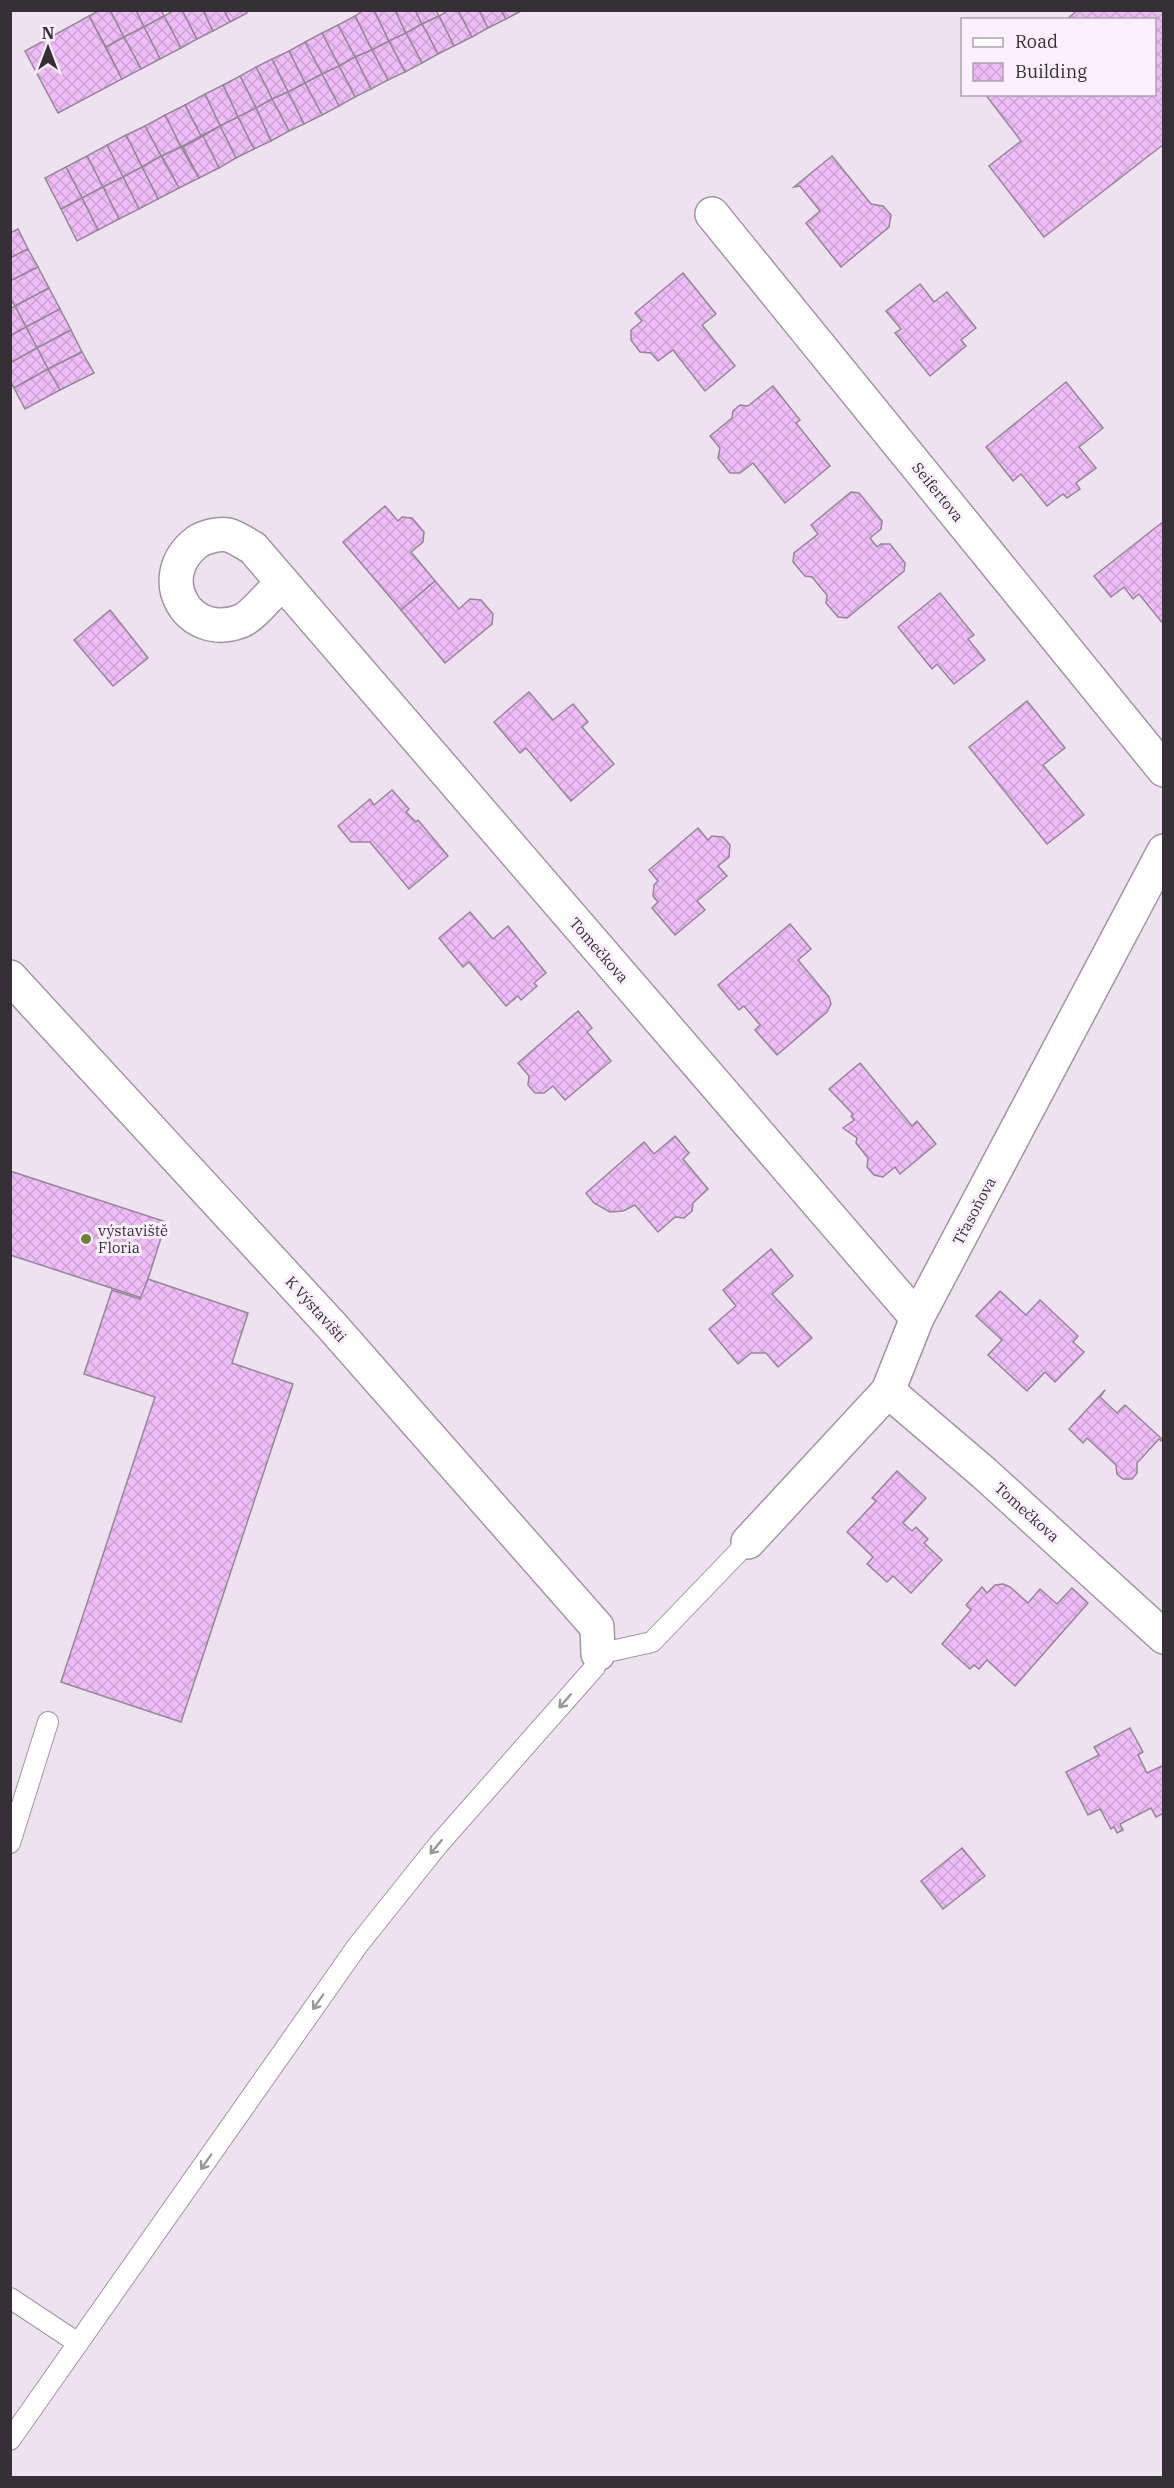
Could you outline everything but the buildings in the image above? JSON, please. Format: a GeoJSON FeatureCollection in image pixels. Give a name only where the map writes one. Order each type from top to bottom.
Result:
{"type":"FeatureCollection","features":[{"type":"Feature","properties":{"kind":"street","name":"Seifertova"},"geometry":{"type":"LineString","coordinates":[[712,214],[1164,770]]}},
{"type":"Feature","properties":{"kind":"street","name":"Tomečkova"},"geometry":{"type":"LineString","coordinates":[[282,583],[917,1318]]}},
{"type":"Feature","properties":{"kind":"street","name":"Třasoňova"},"geometry":{"type":"LineString","coordinates":[[748,1542],[888,1391],[917,1318],[1164,851]]}},
{"type":"Feature","properties":{"kind":"street","name":"K Výstavišti"},"geometry":{"type":"LineString","coordinates":[[10,977],[331,1325],[597,1627],[598,1654]]}},
{"type":"Feature","properties":{"kind":"street","name":"Tomečkova"},"geometry":{"type":"LineString","coordinates":[[888,1391],[984,1473],[1164,1637]]}},
{"type":"Feature","properties":{"kind":"lane"},"geometry":{"type":"LineString","coordinates":[[10,2440],[358,1945],[438,1845],[595,1667],[598,1654],[652,1642],[748,1542]]}},
{"type":"Feature","properties":{"kind":"lane"},"geometry":{"type":"LineString","coordinates":[[10,1843],[48,1722]]}},
{"type":"Feature","properties":{"kind":"lane"},"geometry":{"type":"LineString","coordinates":[[10,2298],[78,2343]]}},
{"type":"Feature","properties":{"kind":"place","name":"výstaviště Floria"},"geometry":{"type":"Point","coordinates":[86,1239]}}]}
